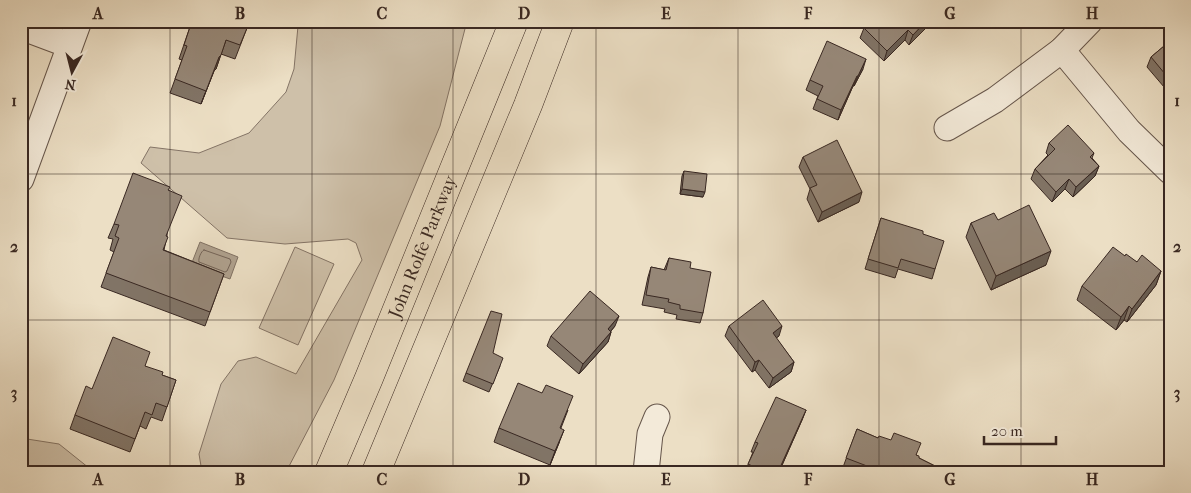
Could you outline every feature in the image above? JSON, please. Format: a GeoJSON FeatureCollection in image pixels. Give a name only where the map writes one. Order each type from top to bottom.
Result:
{"type":"FeatureCollection","features":[{"type":"Feature","properties":{"kind":"main road","name":"John Rolfe Parkway"},"geometry":{"type":"LineString","coordinates":[[329,472],[514,21]]}},
{"type":"Feature","properties":{"kind":"main road"},"geometry":{"type":"LineString","coordinates":[[376,472],[524,114],[560,21]]}},
{"type":"Feature","properties":{"kind":"street"},"geometry":{"type":"LineString","coordinates":[[21,179],[79,21]]}},
{"type":"Feature","properties":{"kind":"street"},"geometry":{"type":"LineString","coordinates":[[947,128],[995,100],[1062,50],[1090,21]]}},
{"type":"Feature","properties":{"kind":"street"},"geometry":{"type":"LineString","coordinates":[[21,27],[69,45]]}},
{"type":"Feature","properties":{"kind":"street"},"geometry":{"type":"LineString","coordinates":[[1062,50],[1129,131],[1170,171]]}},
{"type":"Feature","properties":{"kind":"street"},"geometry":{"type":"LineString","coordinates":[[646,472],[650,434],[657,417]]}},
{"type":"Feature","properties":{"kind":"shaded area"},"geometry":{"type":"Polygon","coordinates":[[[295,21],[467,21],[440,126],[334,380],[286,472],[202,472],[199,454],[221,384],[238,361],[256,357],[296,374],[362,260],[356,243],[348,239],[285,244],[227,238],[141,163],[150,147],[199,153],[249,133],[286,92],[294,69],[298,26],[295,21]]]}},
{"type":"Feature","properties":{"kind":"shaded area"},"geometry":{"type":"Polygon","coordinates":[[[295,247],[334,264],[298,345],[259,328],[295,247]]]}},
{"type":"Feature","properties":{"kind":"shaded area"},"geometry":{"type":"Polygon","coordinates":[[[27,439],[59,444],[94,472],[27,472],[22,447],[27,439]]]}},
{"type":"Feature","properties":{"kind":"water"},"geometry":{"type":"Polygon","coordinates":[[[200,242],[238,257],[230,279],[191,265],[200,242]]]}},
{"type":"Feature","properties":{"kind":"building"},"geometry":{"type":"Polygon","coordinates":[[[192,21],[232,21],[247,28],[240,45],[226,40],[206,91],[175,79],[187,46],[184,45],[192,21]]]}},
{"type":"Feature","properties":{"kind":"building"},"geometry":{"type":"Polygon","coordinates":[[[871,21],[926,21],[913,35],[908,30],[887,51],[864,28],[871,21]]]}},
{"type":"Feature","properties":{"kind":"building"},"geometry":{"type":"Polygon","coordinates":[[[827,41],[866,59],[841,110],[817,99],[823,86],[810,80],[827,41]]]}},
{"type":"Feature","properties":{"kind":"building"},"geometry":{"type":"Polygon","coordinates":[[[1170,41],[1170,80],[1151,57],[1170,41]]]}},
{"type":"Feature","properties":{"kind":"building"},"geometry":{"type":"Polygon","coordinates":[[[1068,125],[1094,153],[1090,157],[1099,166],[1076,187],[1069,179],[1056,192],[1035,169],[1055,149],[1049,143],[1068,125]]]}},
{"type":"Feature","properties":{"kind":"building"},"geometry":{"type":"Polygon","coordinates":[[[837,140],[862,192],[822,212],[810,188],[817,185],[803,157],[837,140]]]}},
{"type":"Feature","properties":{"kind":"building"},"geometry":{"type":"Polygon","coordinates":[[[684,171],[707,174],[705,192],[682,189],[684,171]]]}},
{"type":"Feature","properties":{"kind":"building"},"geometry":{"type":"Polygon","coordinates":[[[133,173],[170,187],[168,190],[182,196],[166,236],[168,237],[163,250],[224,274],[210,312],[106,273],[119,238],[115,236],[119,225],[114,224],[133,173]]]}},
{"type":"Feature","properties":{"kind":"building"},"geometry":{"type":"Polygon","coordinates":[[[1029,205],[1051,251],[996,276],[971,223],[994,213],[998,220],[1029,205]]]}},
{"type":"Feature","properties":{"kind":"building"},"geometry":{"type":"Polygon","coordinates":[[[881,218],[923,231],[923,234],[944,241],[935,269],[901,259],[898,268],[868,259],[881,218]]]}},
{"type":"Feature","properties":{"kind":"building"},"geometry":{"type":"Polygon","coordinates":[[[1113,247],[1137,262],[1142,255],[1161,271],[1132,309],[1129,306],[1121,317],[1082,286],[1113,247]]]}},
{"type":"Feature","properties":{"kind":"building"},"geometry":{"type":"Polygon","coordinates":[[[669,258],[691,262],[690,268],[711,272],[703,313],[680,309],[680,305],[668,302],[669,299],[646,295],[651,267],[666,270],[669,258]]]}},
{"type":"Feature","properties":{"kind":"building"},"geometry":{"type":"Polygon","coordinates":[[[590,291],[619,316],[608,329],[611,332],[583,364],[551,336],[590,291]]]}},
{"type":"Feature","properties":{"kind":"building"},"geometry":{"type":"Polygon","coordinates":[[[763,300],[782,326],[773,333],[794,362],[773,378],[759,360],[755,362],[729,326],[763,300]]]}},
{"type":"Feature","properties":{"kind":"building"},"geometry":{"type":"Polygon","coordinates":[[[491,311],[502,314],[493,353],[503,358],[493,384],[466,373],[491,311]]]}},
{"type":"Feature","properties":{"kind":"building"},"geometry":{"type":"Polygon","coordinates":[[[113,337],[150,352],[145,366],[163,372],[162,375],[176,380],[167,407],[156,403],[152,415],[145,412],[135,439],[75,415],[86,386],[92,389],[113,337]]]}},
{"type":"Feature","properties":{"kind":"building"},"geometry":{"type":"Polygon","coordinates":[[[518,383],[542,393],[546,385],[573,396],[560,428],[564,430],[555,451],[499,428],[518,383]]]}},
{"type":"Feature","properties":{"kind":"building"},"geometry":{"type":"Polygon","coordinates":[[[776,397],[806,410],[778,472],[765,472],[748,464],[758,443],[755,442],[776,397]]]}},
{"type":"Feature","properties":{"kind":"building"},"geometry":{"type":"Polygon","coordinates":[[[857,429],[878,438],[879,436],[891,440],[894,433],[921,443],[916,455],[947,472],[865,472],[867,466],[846,458],[857,429]]]}}]}
